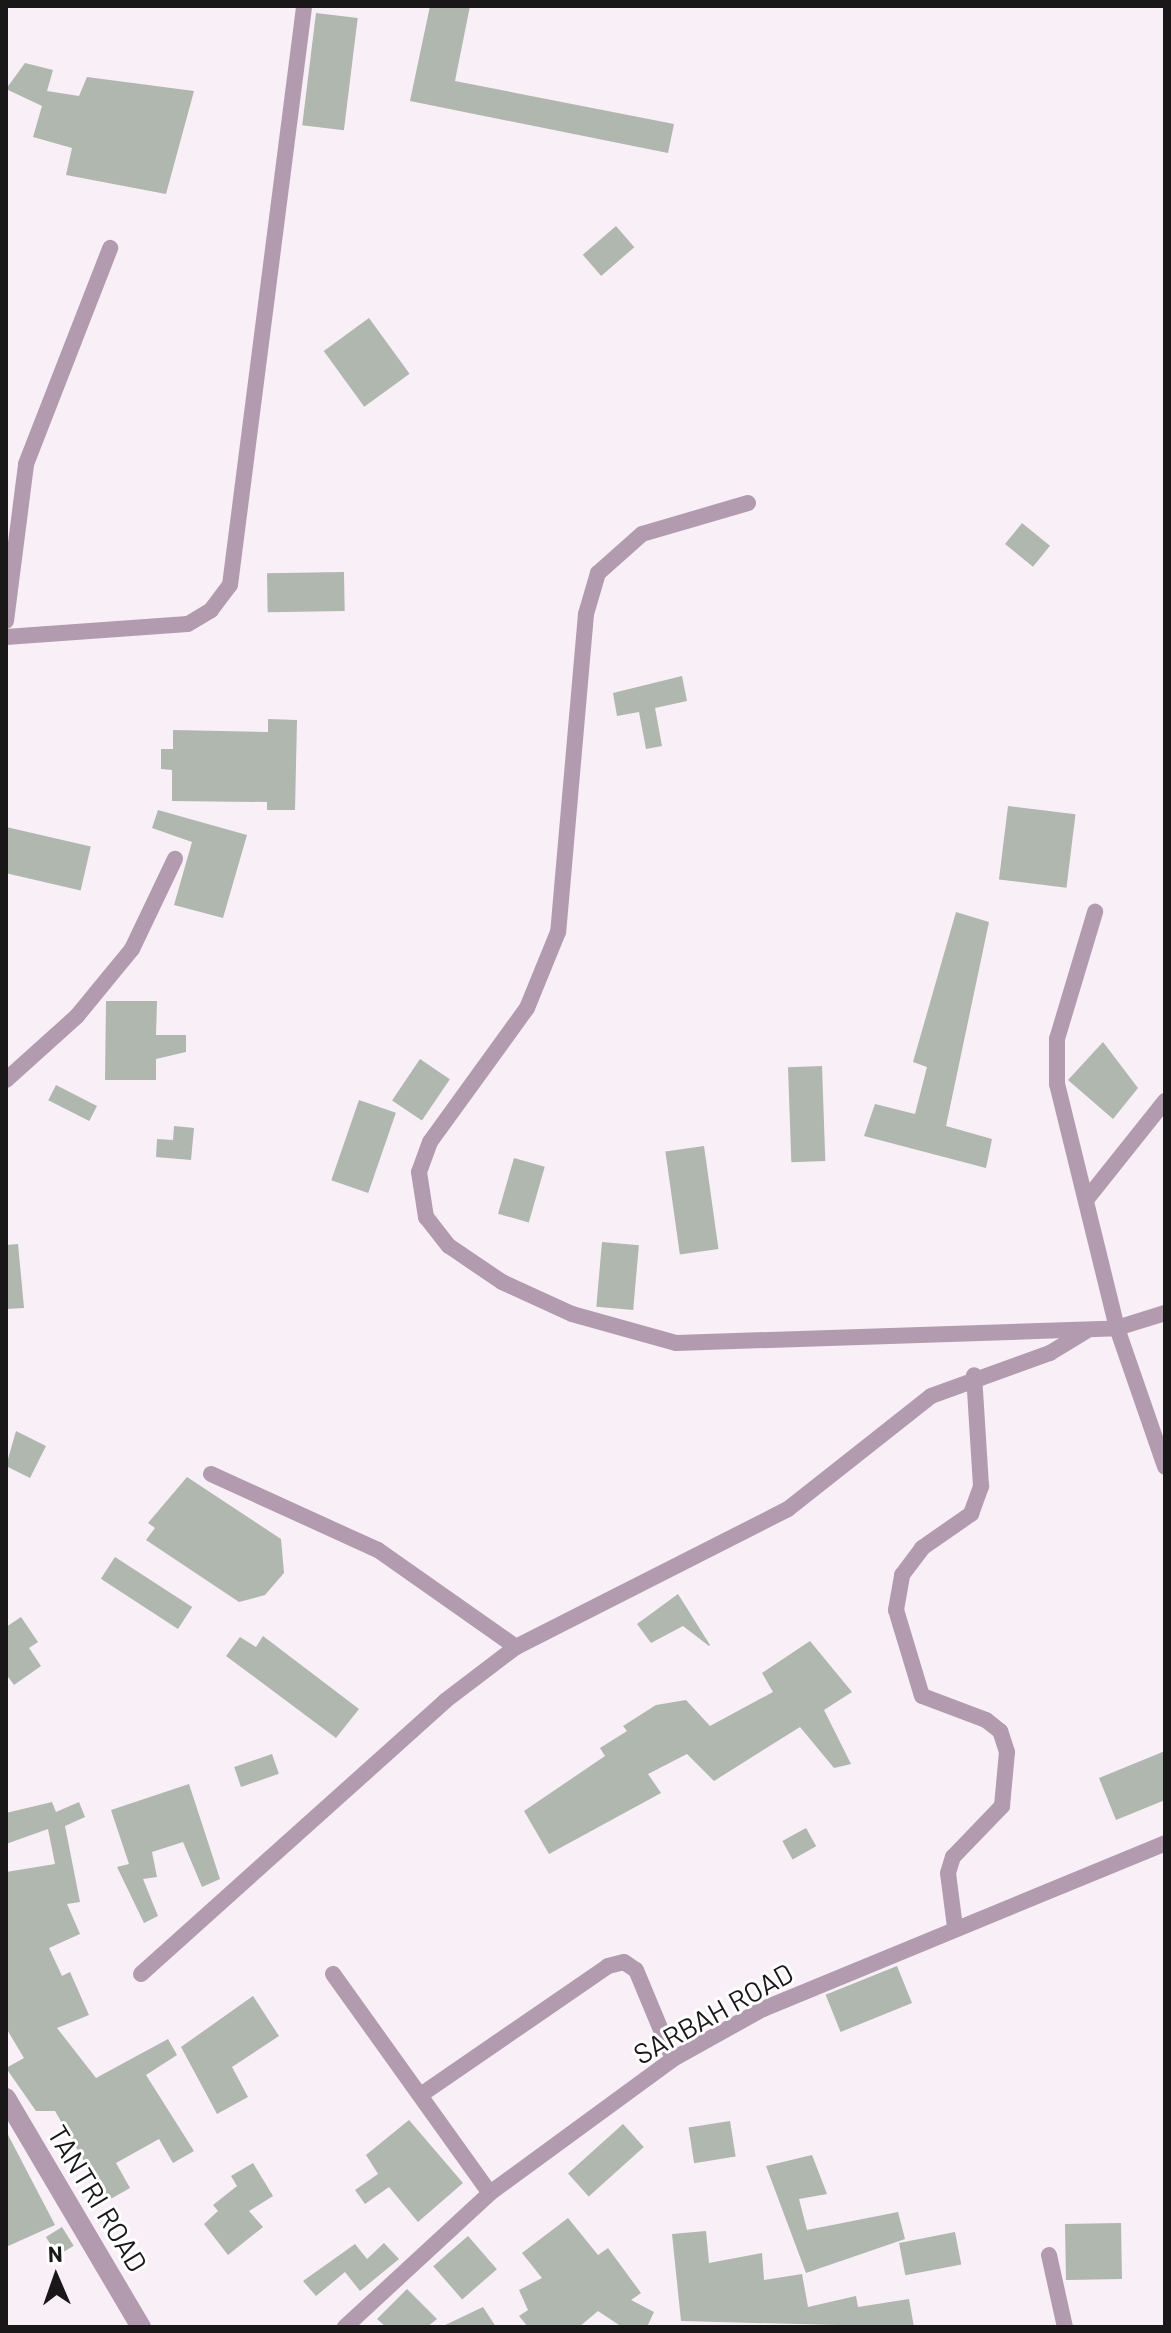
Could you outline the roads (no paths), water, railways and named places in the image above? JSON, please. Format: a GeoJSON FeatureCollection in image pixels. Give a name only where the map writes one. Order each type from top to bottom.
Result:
{"type":"FeatureCollection","features":[{"type":"Feature","properties":{"kind":"street"},"geometry":{"type":"LineString","coordinates":[[6,637],[188,624],[211,610],[230,585],[304,7]]}},
{"type":"Feature","properties":{"kind":"street"},"geometry":{"type":"LineString","coordinates":[[6,621],[26,464],[110,248]]}},
{"type":"Feature","properties":{"kind":"street"},"geometry":{"type":"LineString","coordinates":[[748,503],[642,534],[598,573],[586,614],[558,932],[527,1008],[430,1142],[419,1172],[426,1217],[449,1246],[502,1282],[629,1334],[676,1343],[1087,1331],[1117,1328],[1165,1313]]}},
{"type":"Feature","properties":{"kind":"street"},"geometry":{"type":"LineString","coordinates":[[6,1080],[77,1016],[132,949],[175,859]]}},
{"type":"Feature","properties":{"kind":"street"},"geometry":{"type":"LineString","coordinates":[[1095,912],[1057,1039],[1057,1084],[1117,1328],[1165,1467]]}},
{"type":"Feature","properties":{"kind":"street"},"geometry":{"type":"LineString","coordinates":[[1086,1200],[1165,1101]]}},
{"type":"Feature","properties":{"kind":"street"},"geometry":{"type":"LineString","coordinates":[[141,1974],[445,1701],[516,1647],[722,1549],[788,1509],[931,1396],[974,1375],[1022,1364],[1087,1331]]}},
{"type":"Feature","properties":{"kind":"street"},"geometry":{"type":"LineString","coordinates":[[955,1927],[948,1873],[953,1857],[1002,1806],[1007,1752],[1000,1731],[986,1720],[952,1713],[922,1696],[896,1610],[902,1575],[922,1548],[971,1514],[981,1486],[974,1375]]}},
{"type":"Feature","properties":{"kind":"street"},"geometry":{"type":"LineString","coordinates":[[211,1474],[378,1550],[516,1647]]}},
{"type":"Feature","properties":{"kind":"street","name":"SARBAH ROAD"},"geometry":{"type":"LineString","coordinates":[[345,2327],[490,2193],[673,2059],[763,2009],[955,1927],[1165,1843]]}},
{"type":"Feature","properties":{"kind":"street"},"geometry":{"type":"LineString","coordinates":[[422,2094],[608,1966],[624,1962],[636,1970],[673,2059]]}},
{"type":"Feature","properties":{"kind":"street"},"geometry":{"type":"LineString","coordinates":[[333,1974],[422,2094],[490,2193]]}},
{"type":"Feature","properties":{"kind":"street","name":"TANTRI ROAD"},"geometry":{"type":"LineString","coordinates":[[6,2098],[141,2327]]}},
{"type":"Feature","properties":{"kind":"street"},"geometry":{"type":"LineString","coordinates":[[1049,2255],[1065,2327]]}}]}
